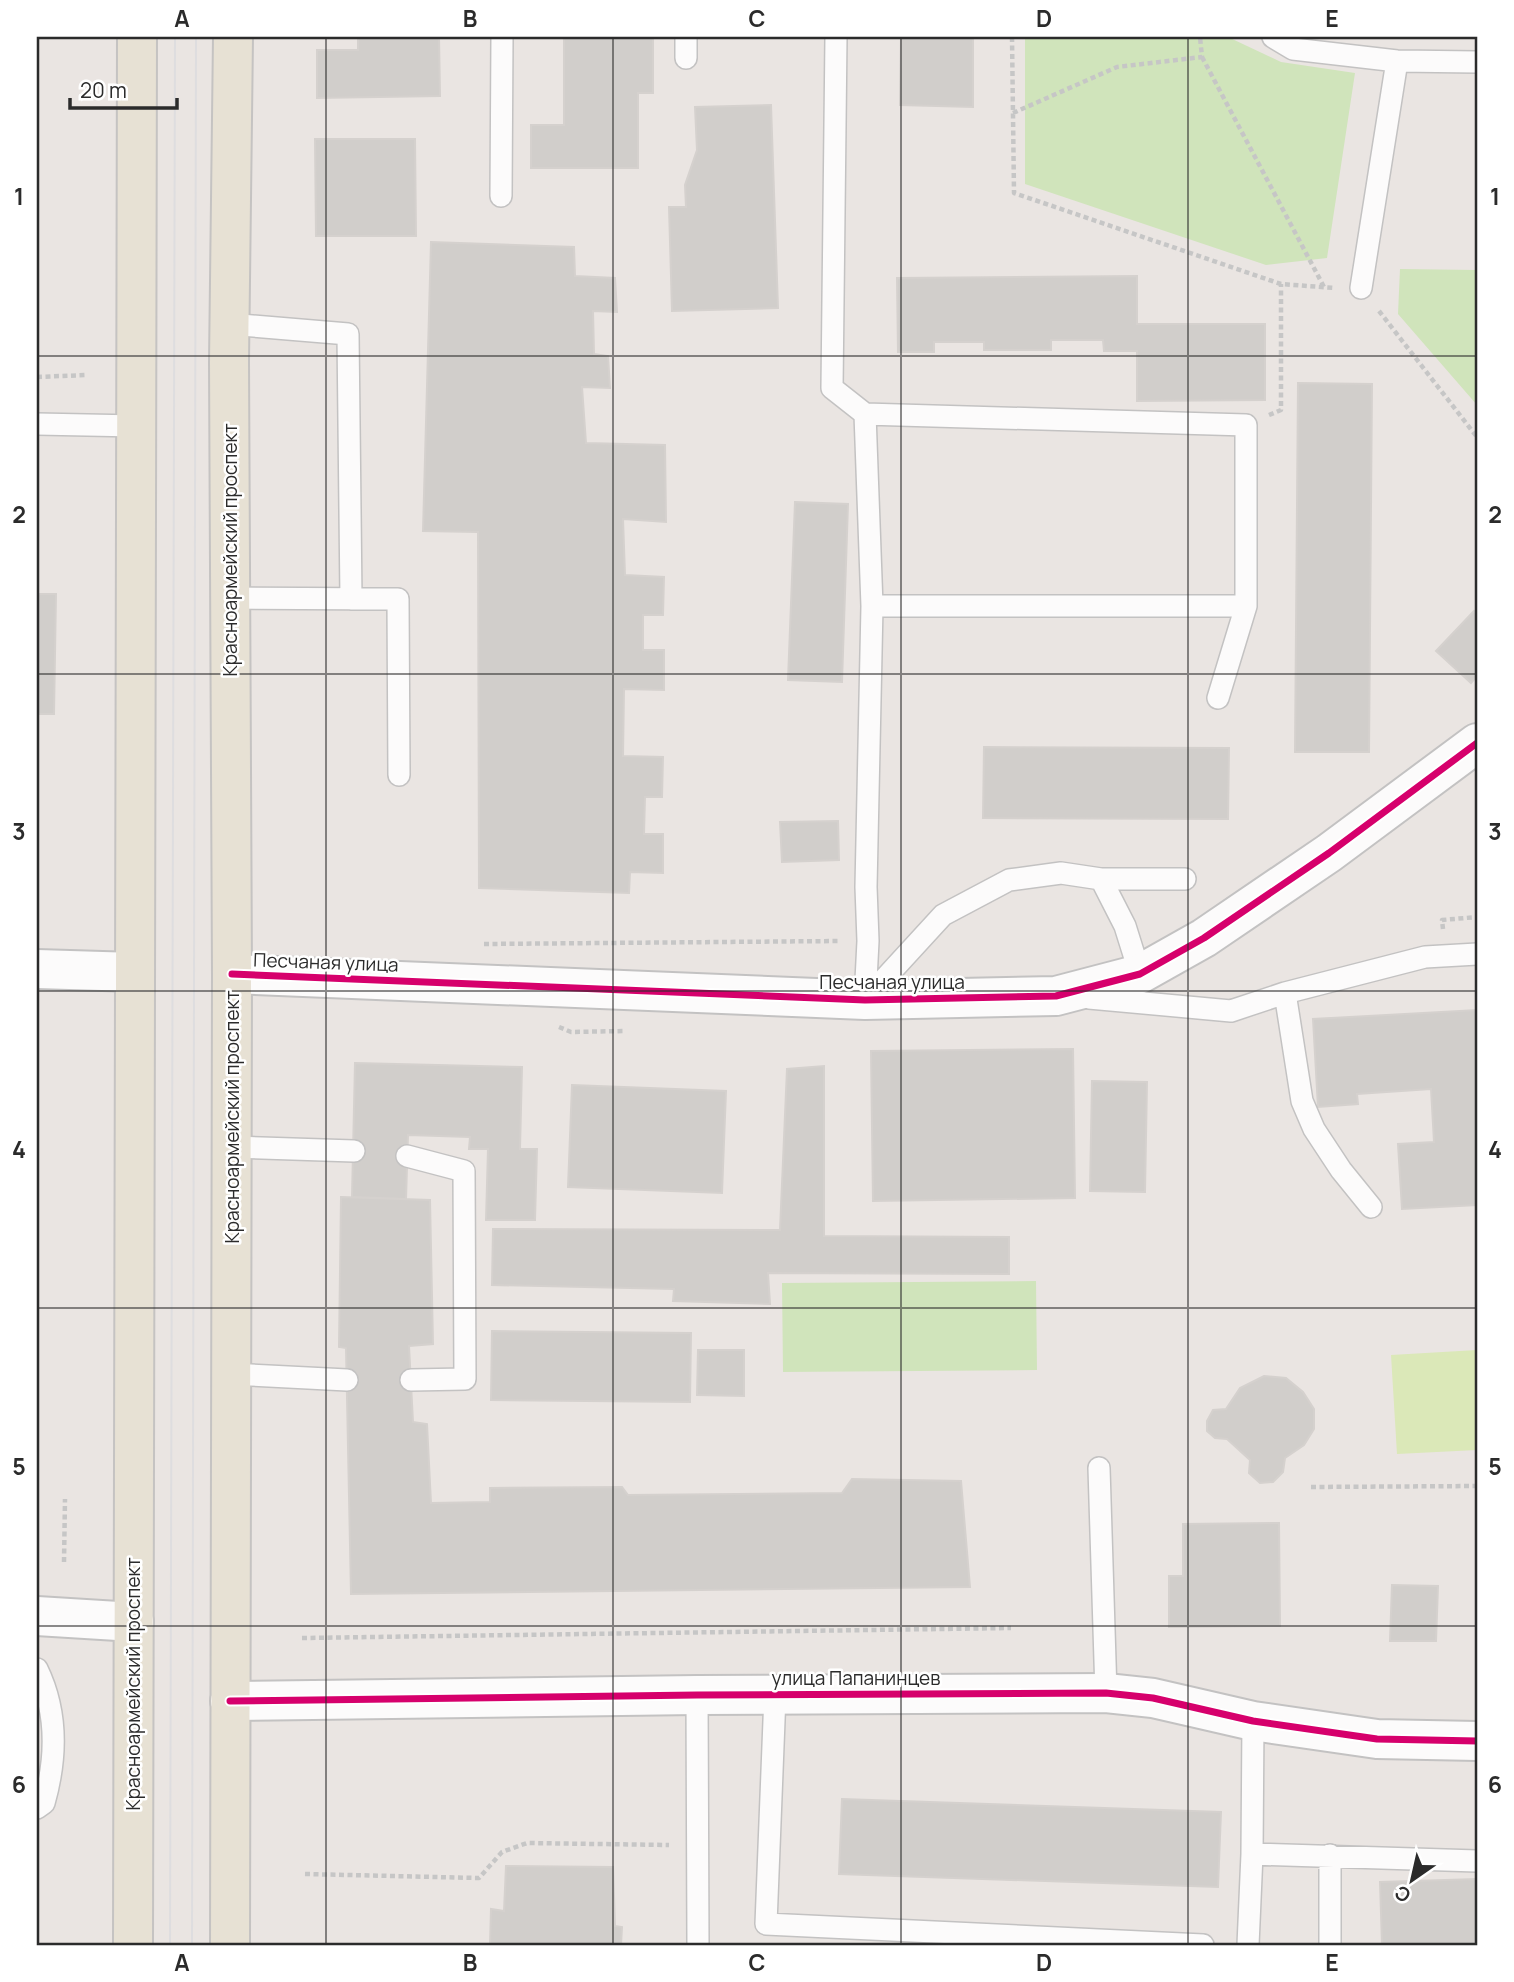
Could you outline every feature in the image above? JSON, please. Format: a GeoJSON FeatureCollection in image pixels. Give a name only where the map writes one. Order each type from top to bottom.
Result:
{"type":"FeatureCollection","features":[{"type":"Feature","properties":{"kind":"main road","name":"Красноармейский проспект"},"geometry":{"type":"LineString","coordinates":[[133,1945],[137,37]]}},
{"type":"Feature","properties":{"kind":"main road","name":"Красноармейский проспект"},"geometry":{"type":"LineString","coordinates":[[230,1945],[232,974],[229,324],[233,37]]}},
{"type":"Feature","properties":{"kind":"street","name":"Песчаная улица"},"geometry":{"type":"LineString","coordinates":[[232,974],[865,1000],[1056,996],[1139,974],[1203,938],[1329,853],[1477,743]]}},
{"type":"Feature","properties":{"kind":"street"},"geometry":{"type":"LineString","coordinates":[[37,968],[135,972]]}},
{"type":"Feature","properties":{"kind":"street"},"geometry":{"type":"LineString","coordinates":[[37,1616],[134,1622]]}},
{"type":"Feature","properties":{"kind":"street","name":"улица Папанинцев"},"geometry":{"type":"LineString","coordinates":[[230,1701],[1106,1693],[1153,1698],[1254,1721],[1377,1739],[1477,1741]]}},
{"type":"Feature","properties":{"kind":"lane"},"geometry":{"type":"LineString","coordinates":[[502,37],[502,196]]}},
{"type":"Feature","properties":{"kind":"lane"},"geometry":{"type":"LineString","coordinates":[[836,37],[832,388],[865,414],[1246,425],[1247,606],[1218,698]]}},
{"type":"Feature","properties":{"kind":"lane"},"geometry":{"type":"LineString","coordinates":[[1273,37],[1293,49],[1398,61],[1477,62]]}},
{"type":"Feature","properties":{"kind":"lane"},"geometry":{"type":"LineString","coordinates":[[1361,288],[1398,61]]}},
{"type":"Feature","properties":{"kind":"lane"},"geometry":{"type":"LineString","coordinates":[[229,324],[348,334],[351,599]]}},
{"type":"Feature","properties":{"kind":"lane"},"geometry":{"type":"LineString","coordinates":[[865,414],[872,606],[865,1000]]}},
{"type":"Feature","properties":{"kind":"lane"},"geometry":{"type":"LineString","coordinates":[[37,424],[136,426]]}},
{"type":"Feature","properties":{"kind":"lane"},"geometry":{"type":"LineString","coordinates":[[230,598],[398,599],[399,775]]}},
{"type":"Feature","properties":{"kind":"lane"},"geometry":{"type":"LineString","coordinates":[[872,606],[1247,606]]}},
{"type":"Feature","properties":{"kind":"lane"},"geometry":{"type":"LineString","coordinates":[[865,1000],[943,915],[1009,880],[1061,873],[1101,879],[1185,878]]}},
{"type":"Feature","properties":{"kind":"lane"},"geometry":{"type":"LineString","coordinates":[[1101,879],[1125,926],[1139,974]]}},
{"type":"Feature","properties":{"kind":"lane"},"geometry":{"type":"LineString","coordinates":[[1056,996],[1231,1011],[1284,993],[1425,957],[1477,954]]}},
{"type":"Feature","properties":{"kind":"lane"},"geometry":{"type":"LineString","coordinates":[[1284,993],[1302,1101],[1314,1129],[1340,1170],[1371,1207]]}},
{"type":"Feature","properties":{"kind":"lane"},"geometry":{"type":"LineString","coordinates":[[232,1147],[354,1151]]}},
{"type":"Feature","properties":{"kind":"lane"},"geometry":{"type":"LineString","coordinates":[[407,1156],[464,1171],[465,1380],[411,1380]]}},
{"type":"Feature","properties":{"kind":"lane"},"geometry":{"type":"LineString","coordinates":[[231,1374],[347,1380]]}},
{"type":"Feature","properties":{"kind":"lane"},"geometry":{"type":"LineString","coordinates":[[1099,1468],[1106,1693]]}},
{"type":"Feature","properties":{"kind":"lane"},"geometry":{"type":"LineString","coordinates":[[37,1669],[53,1715],[51,1777],[44,1802],[37,1808]]}},
{"type":"Feature","properties":{"kind":"lane"},"geometry":{"type":"LineString","coordinates":[[697,1695],[698,1945]]}},
{"type":"Feature","properties":{"kind":"lane"},"geometry":{"type":"LineString","coordinates":[[775,1695],[766,1924],[1203,1945]]}},
{"type":"Feature","properties":{"kind":"lane"},"geometry":{"type":"LineString","coordinates":[[1248,1945],[1254,1721]]}},
{"type":"Feature","properties":{"kind":"lane"},"geometry":{"type":"LineString","coordinates":[[1252,1854],[1477,1861]]}},
{"type":"Feature","properties":{"kind":"lane"},"geometry":{"type":"LineString","coordinates":[[1330,1855],[1330,1945]]}},
{"type":"Feature","properties":{"kind":"path"},"geometry":{"type":"LineString","coordinates":[[1012,37],[1014,192],[1280,284],[1324,288],[1202,57],[1200,37]]}},
{"type":"Feature","properties":{"kind":"path"},"geometry":{"type":"LineString","coordinates":[[1013,113],[1117,67],[1202,57]]}},
{"type":"Feature","properties":{"kind":"path"},"geometry":{"type":"LineString","coordinates":[[1246,425],[1281,410],[1280,284]]}},
{"type":"Feature","properties":{"kind":"path"},"geometry":{"type":"LineString","coordinates":[[1361,288],[1477,437]]}},
{"type":"Feature","properties":{"kind":"path"},"geometry":{"type":"LineString","coordinates":[[37,377],[87,375]]}},
{"type":"Feature","properties":{"kind":"path"},"geometry":{"type":"LineString","coordinates":[[478,944],[868,941]]}},
{"type":"Feature","properties":{"kind":"path"},"geometry":{"type":"LineString","coordinates":[[1311,1487],[1477,1486]]}},
{"type":"Feature","properties":{"kind":"path"},"geometry":{"type":"LineString","coordinates":[[64,1562],[65,1499]]}},
{"type":"Feature","properties":{"kind":"path"},"geometry":{"type":"LineString","coordinates":[[303,1639],[1011,1628]]}},
{"type":"Feature","properties":{"kind":"path"},"geometry":{"type":"LineString","coordinates":[[305,1874],[479,1878],[502,1852],[527,1843],[698,1846]]}},
{"type":"Feature","properties":{"kind":"green space"},"geometry":{"type":"Polygon","coordinates":[[[1025,37],[1228,37],[1281,62],[1355,73],[1327,258],[1266,265],[1025,184],[1025,37]]]}},
{"type":"Feature","properties":{"kind":"green space"},"geometry":{"type":"Polygon","coordinates":[[[1400,269],[1477,270],[1477,405],[1398,314],[1400,269]]]}},
{"type":"Feature","properties":{"kind":"green space"},"geometry":{"type":"Polygon","coordinates":[[[1036,1281],[1037,1370],[783,1372],[782,1283],[1036,1281]]]}},
{"type":"Feature","properties":{"kind":"green space"},"geometry":{"type":"Polygon","coordinates":[[[1477,1350],[1477,1450],[1397,1454],[1391,1355],[1477,1350]]]}},
{"type":"Feature","properties":{"kind":"building"},"geometry":{"type":"Polygon","coordinates":[[[358,37],[439,37],[440,96],[317,98],[317,50],[358,50],[358,37]]]}},
{"type":"Feature","properties":{"kind":"building"},"geometry":{"type":"Polygon","coordinates":[[[564,37],[653,37],[653,93],[638,93],[638,168],[531,168],[531,125],[564,125],[564,37]]]}},
{"type":"Feature","properties":{"kind":"building"},"geometry":{"type":"Polygon","coordinates":[[[901,37],[973,37],[973,107],[900,105],[901,37]]]}},
{"type":"Feature","properties":{"kind":"building"},"geometry":{"type":"Polygon","coordinates":[[[771,105],[778,308],[672,311],[669,207],[686,207],[685,185],[697,150],[695,107],[771,105]]]}},
{"type":"Feature","properties":{"kind":"building"},"geometry":{"type":"Polygon","coordinates":[[[315,139],[415,139],[416,236],[316,236],[315,139]]]}},
{"type":"Feature","properties":{"kind":"building"},"geometry":{"type":"Polygon","coordinates":[[[431,242],[574,247],[575,276],[615,278],[617,312],[593,311],[594,354],[608,356],[610,388],[582,387],[586,443],[665,445],[666,522],[623,519],[625,575],[664,577],[663,615],[643,615],[643,650],[664,650],[664,690],[624,689],[623,756],[663,757],[662,797],[645,797],[644,834],[663,834],[663,873],[630,872],[629,893],[479,888],[478,532],[423,531],[431,242]]]}},
{"type":"Feature","properties":{"kind":"building"},"geometry":{"type":"Polygon","coordinates":[[[1137,276],[1137,324],[1265,324],[1265,400],[1137,401],[1137,351],[1104,351],[1103,340],[1051,340],[1051,350],[984,350],[984,342],[934,342],[934,352],[898,352],[897,278],[1137,276]]]}},
{"type":"Feature","properties":{"kind":"building"},"geometry":{"type":"Polygon","coordinates":[[[1298,383],[1372,384],[1369,752],[1295,752],[1298,383]]]}},
{"type":"Feature","properties":{"kind":"building"},"geometry":{"type":"Polygon","coordinates":[[[795,502],[848,504],[842,682],[788,680],[795,502]]]}},
{"type":"Feature","properties":{"kind":"building"},"geometry":{"type":"Polygon","coordinates":[[[37,594],[56,594],[54,714],[37,714],[37,594]]]}},
{"type":"Feature","properties":{"kind":"building"},"geometry":{"type":"Polygon","coordinates":[[[1474,611],[1477,614],[1477,676],[1471,683],[1436,651],[1474,611]]]}},
{"type":"Feature","properties":{"kind":"building"},"geometry":{"type":"Polygon","coordinates":[[[984,747],[1229,748],[1228,819],[983,818],[984,747]]]}},
{"type":"Feature","properties":{"kind":"building"},"geometry":{"type":"Polygon","coordinates":[[[838,821],[839,860],[782,862],[780,822],[838,821]]]}},
{"type":"Feature","properties":{"kind":"building"},"geometry":{"type":"Polygon","coordinates":[[[1477,1010],[1477,1205],[1402,1209],[1398,1144],[1434,1142],[1431,1089],[1357,1094],[1358,1104],[1318,1107],[1313,1019],[1477,1010]]]}},
{"type":"Feature","properties":{"kind":"building"},"geometry":{"type":"Polygon","coordinates":[[[1073,1049],[1075,1198],[873,1201],[871,1051],[1073,1049]]]}},
{"type":"Feature","properties":{"kind":"building"},"geometry":{"type":"Polygon","coordinates":[[[355,1063],[522,1067],[520,1149],[537,1149],[535,1220],[486,1220],[488,1149],[469,1149],[470,1137],[408,1135],[406,1199],[352,1197],[355,1063]]]}},
{"type":"Feature","properties":{"kind":"building"},"geometry":{"type":"Polygon","coordinates":[[[824,1066],[824,1236],[1009,1237],[1009,1274],[768,1273],[770,1304],[673,1301],[674,1289],[492,1285],[493,1229],[780,1230],[787,1069],[824,1066]]]}},
{"type":"Feature","properties":{"kind":"building"},"geometry":{"type":"Polygon","coordinates":[[[1092,1081],[1147,1082],[1145,1192],[1090,1191],[1092,1081]]]}},
{"type":"Feature","properties":{"kind":"building"},"geometry":{"type":"Polygon","coordinates":[[[572,1085],[726,1091],[722,1193],[568,1187],[572,1085]]]}},
{"type":"Feature","properties":{"kind":"building"},"geometry":{"type":"Polygon","coordinates":[[[341,1197],[430,1200],[433,1344],[409,1346],[413,1422],[427,1424],[431,1503],[490,1502],[490,1488],[622,1487],[628,1495],[842,1493],[852,1479],[961,1481],[970,1587],[351,1594],[346,1348],[339,1347],[341,1197]]]}},
{"type":"Feature","properties":{"kind":"building"},"geometry":{"type":"Polygon","coordinates":[[[492,1331],[691,1333],[690,1402],[491,1400],[492,1331]]]}},
{"type":"Feature","properties":{"kind":"building"},"geometry":{"type":"Polygon","coordinates":[[[698,1350],[744,1350],[744,1396],[697,1395],[698,1350]]]}},
{"type":"Feature","properties":{"kind":"building"},"geometry":{"type":"Polygon","coordinates":[[[1264,1376],[1286,1378],[1303,1392],[1314,1409],[1314,1429],[1304,1445],[1285,1458],[1283,1472],[1273,1482],[1260,1483],[1249,1473],[1250,1460],[1227,1439],[1215,1438],[1207,1431],[1207,1421],[1213,1410],[1226,1409],[1240,1388],[1264,1376]]]}},
{"type":"Feature","properties":{"kind":"building"},"geometry":{"type":"Polygon","coordinates":[[[1279,1523],[1280,1626],[1169,1627],[1169,1576],[1183,1576],[1183,1524],[1279,1523]]]}},
{"type":"Feature","properties":{"kind":"building"},"geometry":{"type":"Polygon","coordinates":[[[1392,1585],[1438,1586],[1436,1641],[1390,1641],[1392,1585]]]}},
{"type":"Feature","properties":{"kind":"building"},"geometry":{"type":"Polygon","coordinates":[[[842,1799],[1221,1812],[1218,1887],[839,1874],[842,1799]]]}},
{"type":"Feature","properties":{"kind":"building"},"geometry":{"type":"Polygon","coordinates":[[[506,1866],[613,1867],[615,1926],[622,1927],[621,1945],[490,1945],[491,1909],[504,1911],[506,1866]]]}},
{"type":"Feature","properties":{"kind":"building"},"geometry":{"type":"Polygon","coordinates":[[[1477,1879],[1477,1945],[1382,1945],[1380,1882],[1477,1879]]]}},
{"type":"Feature","properties":{"kind":"tram line"},"geometry":{"type":"LineString","coordinates":[[170,1945],[175,37]]}},
{"type":"Feature","properties":{"kind":"tram line"},"geometry":{"type":"LineString","coordinates":[[192,1945],[196,37]]}},
{"type":"Feature","properties":{"kind":"cycle path"},"geometry":{"type":"LineString","coordinates":[[232,974],[865,1000],[1056,996],[1140,974],[1204,938],[1329,853],[1477,743]]}},
{"type":"Feature","properties":{"kind":"cycle path"},"geometry":{"type":"LineString","coordinates":[[230,1701],[1106,1693],[1153,1698],[1253,1721],[1377,1739],[1477,1741]]}}]}
